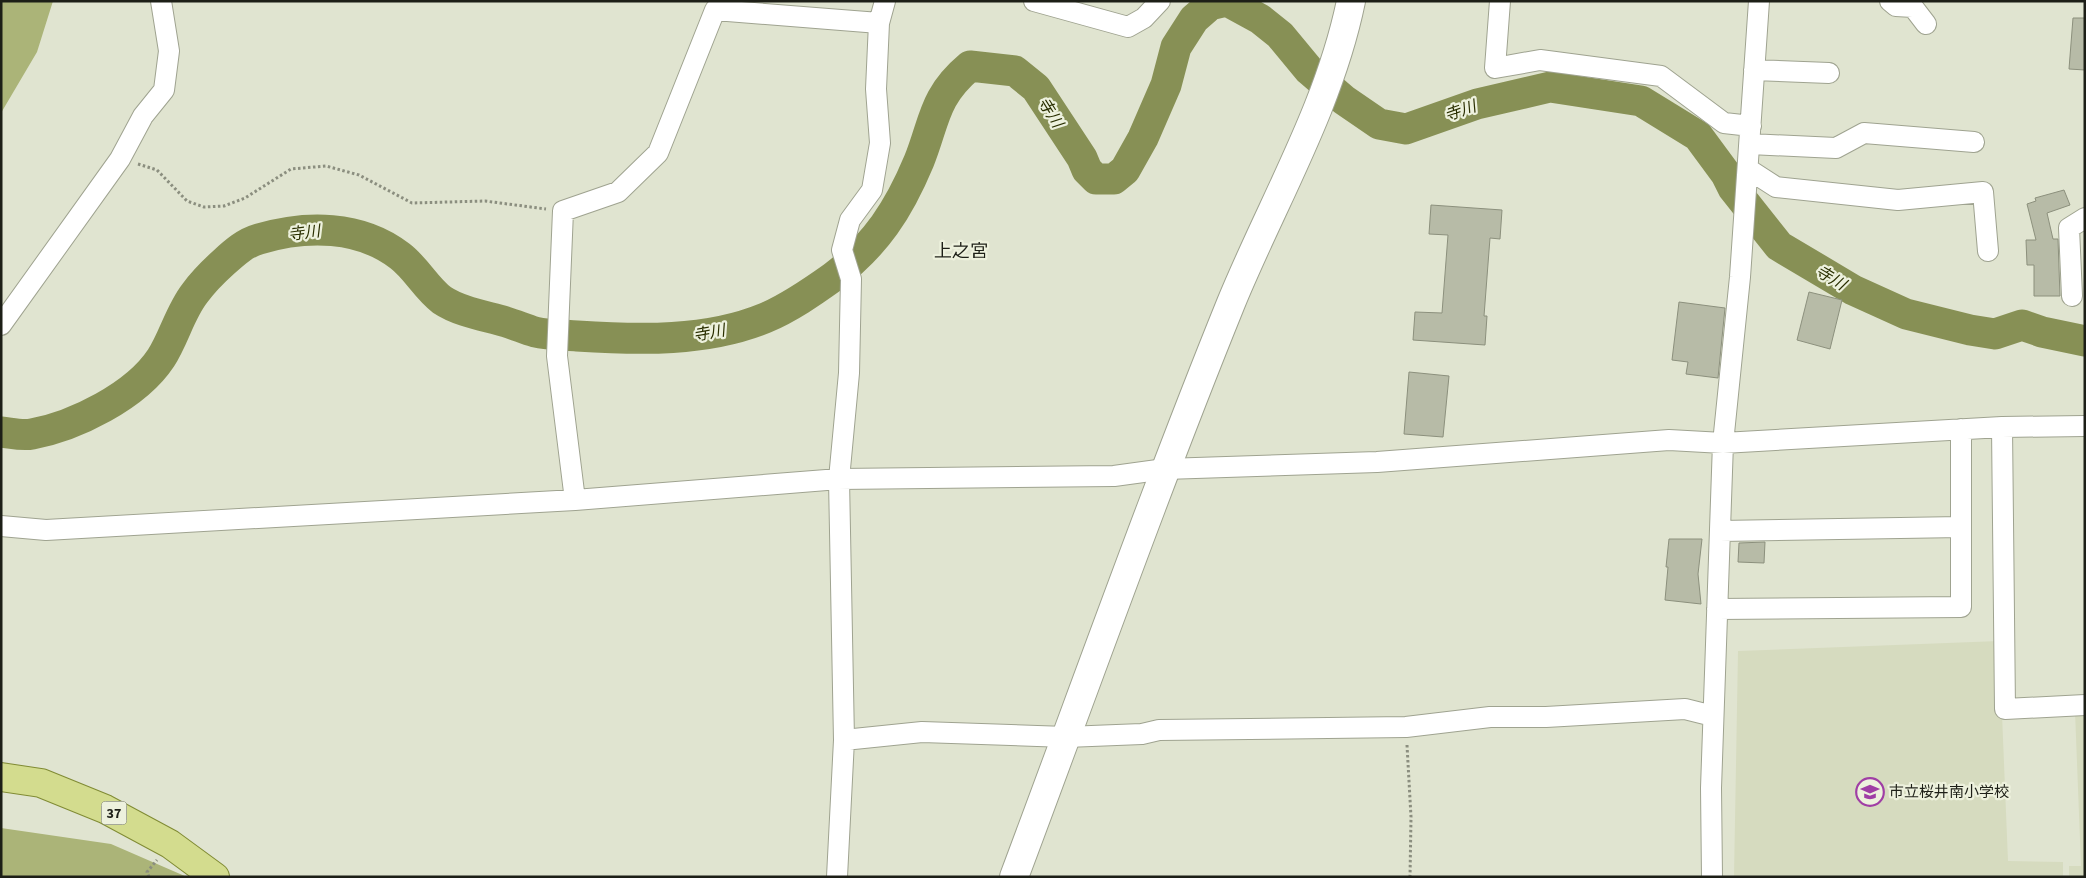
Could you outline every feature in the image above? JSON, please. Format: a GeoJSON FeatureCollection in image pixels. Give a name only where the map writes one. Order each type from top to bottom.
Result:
{"type":"FeatureCollection","features":[{"type":"Feature","properties":{"kind":"main road","name":"37"},"geometry":{"type":"LineString","coordinates":[[1,777],[41,783],[105,808],[170,844],[216,877]]}},
{"type":"Feature","properties":{"kind":"street"},"geometry":{"type":"LineString","coordinates":[[1,325],[120,159],[143,116],[164,90],[169,51],[161,1]]}},
{"type":"Feature","properties":{"kind":"street"},"geometry":{"type":"LineString","coordinates":[[837,877],[844,740],[838,479],[849,373],[851,279],[842,250],[850,220],[872,190],[880,143],[876,89],[879,23],[885,1]]}},
{"type":"Feature","properties":{"kind":"street"},"geometry":{"type":"LineString","coordinates":[[1034,1],[1128,27],[1144,18],[1160,1]]}},
{"type":"Feature","properties":{"kind":"street"},"geometry":{"type":"LineString","coordinates":[[1014,877],[1165,469],[1232,300],[1310,129],[1345,32],[1351,1]]}},
{"type":"Feature","properties":{"kind":"street"},"geometry":{"type":"LineString","coordinates":[[1500,1],[1495,68],[1540,60],[1661,76],[1724,123],[1750,135],[1836,148],[1864,133],[1974,142]]}},
{"type":"Feature","properties":{"kind":"street"},"geometry":{"type":"LineString","coordinates":[[1712,877],[1713,716],[1723,443],[1748,169],[1758,1]]}},
{"type":"Feature","properties":{"kind":"street"},"geometry":{"type":"LineString","coordinates":[[1890,1],[1896,6],[1913,7],[1926,24]]}},
{"type":"Feature","properties":{"kind":"street"},"geometry":{"type":"LineString","coordinates":[[575,500],[557,356],[563,211],[618,192],[658,154],[715,10],[879,23]]}},
{"type":"Feature","properties":{"kind":"street"},"geometry":{"type":"LineString","coordinates":[[1754,70],[1829,73]]}},
{"type":"Feature","properties":{"kind":"street"},"geometry":{"type":"LineString","coordinates":[[1748,169],[1776,187],[1898,200],[1983,192],[1988,251]]}},
{"type":"Feature","properties":{"kind":"street"},"geometry":{"type":"LineString","coordinates":[[2072,296],[2069,228],[2085,218]]}},
{"type":"Feature","properties":{"kind":"street"},"geometry":{"type":"LineString","coordinates":[[1,526],[46,530],[575,500],[838,479],[1114,476],[1165,469],[1377,462],[1669,440],[1723,443],[2002,427],[2085,426]]}},
{"type":"Feature","properties":{"kind":"street"},"geometry":{"type":"LineString","coordinates":[[2002,427],[2005,709],[2085,705]]}},
{"type":"Feature","properties":{"kind":"street"},"geometry":{"type":"LineString","coordinates":[[1717,609],[1961,606],[1961,429]]}},
{"type":"Feature","properties":{"kind":"street"},"geometry":{"type":"LineString","coordinates":[[1720,531],[1961,527]]}},
{"type":"Feature","properties":{"kind":"street"},"geometry":{"type":"LineString","coordinates":[[844,740],[922,732],[1066,737],[1142,734],[1159,730],[1406,727],[1490,717],[1546,717],[1685,709],[1713,716]]}},
{"type":"Feature","properties":{"kind":"path"},"geometry":{"type":"LineString","coordinates":[[120,159],[157,170],[187,201],[204,207],[224,206],[245,198],[291,169],[326,166],[359,175],[412,203],[484,201],[563,211]]}},
{"type":"Feature","properties":{"kind":"path"},"geometry":{"type":"LineString","coordinates":[[1406,727],[1411,817],[1410,877]]}},
{"type":"Feature","properties":{"kind":"shaded area","name":"市立桜井南小学校"},"geometry":{"type":"Polygon","coordinates":[[[1999,641],[2008,861],[2063,862],[2063,877],[1734,877],[1738,651],[1999,641]]]}},
{"type":"Feature","properties":{"kind":"shaded area"},"geometry":{"type":"Polygon","coordinates":[[[2075,711],[2085,711],[2085,877],[2069,877],[2069,866],[2081,866],[2075,711]]]}},
{"type":"Feature","properties":{"kind":"green space"},"geometry":{"type":"Polygon","coordinates":[[[1,1],[53,1],[37,52],[1,113],[1,1]]]}},
{"type":"Feature","properties":{"kind":"green space"},"geometry":{"type":"Polygon","coordinates":[[[1,828],[111,844],[187,877],[1,877],[1,828]]]}},
{"type":"Feature","properties":{"kind":"building"},"geometry":{"type":"Polygon","coordinates":[[[2073,18],[2085,18],[2085,70],[2069,69],[2073,18]]]}},
{"type":"Feature","properties":{"kind":"building"},"geometry":{"type":"Polygon","coordinates":[[[2064,190],[2070,205],[2047,213],[2053,239],[2058,239],[2060,296],[2034,296],[2034,265],[2027,265],[2026,240],[2036,240],[2027,204],[2036,201],[2035,198],[2064,190]]]}},
{"type":"Feature","properties":{"kind":"building"},"geometry":{"type":"Polygon","coordinates":[[[1431,205],[1502,210],[1500,239],[1490,238],[1484,316],[1487,316],[1485,345],[1413,340],[1415,312],[1442,313],[1448,235],[1429,234],[1431,205]]]}},
{"type":"Feature","properties":{"kind":"building"},"geometry":{"type":"Polygon","coordinates":[[[1809,292],[1842,300],[1830,349],[1797,340],[1809,292]]]}},
{"type":"Feature","properties":{"kind":"building"},"geometry":{"type":"Polygon","coordinates":[[[1679,302],[1725,308],[1718,378],[1686,374],[1688,362],[1672,360],[1679,302]]]}},
{"type":"Feature","properties":{"kind":"building"},"geometry":{"type":"Polygon","coordinates":[[[1409,372],[1449,376],[1443,437],[1404,434],[1409,372]]]}},
{"type":"Feature","properties":{"kind":"building"},"geometry":{"type":"Polygon","coordinates":[[[1669,539],[1702,539],[1698,574],[1701,604],[1665,600],[1669,539]]]}},
{"type":"Feature","properties":{"kind":"building"},"geometry":{"type":"Polygon","coordinates":[[[1765,542],[1764,563],[1738,562],[1739,543],[1765,542]]]}},
{"type":"Feature","properties":{"kind":"waterway","name":"寺川"},"geometry":{"type":"LineString","coordinates":[[1,432],[28,435],[49,430],[85,416],[121,397],[150,372],[161,358],[190,300],[220,265],[249,243],[277,234],[295,231],[332,231],[368,238],[400,256],[436,295],[449,304],[465,311],[535,332],[600,337],[672,338],[720,332],[743,326],[774,314],[809,294],[848,265],[874,239],[903,195],[919,161],[942,99],[958,77],[970,66],[1015,71],[1036,88],[1082,158],[1087,170],[1096,179],[1114,179],[1125,170],[1143,138],[1166,85],[1176,47],[1194,19],[1210,5],[1227,1],[1260,19],[1280,35],[1309,70],[1344,100],[1379,124],[1406,129],[1477,104],[1550,87],[1641,101],[1698,136],[1726,174],[1733,188],[1779,246],[1853,290],[1906,314],[1970,330],[1995,334],[2022,325],[2042,332],[2085,341]]}},
{"type":"Feature","properties":{"kind":"place","name":"市立桜井南小学校"},"geometry":{"type":"Point","coordinates":[1870,792]}},
{"type":"Feature","properties":{"kind":"district","name":"上之宮"},"geometry":{"type":"Point","coordinates":[961,251]}}]}
